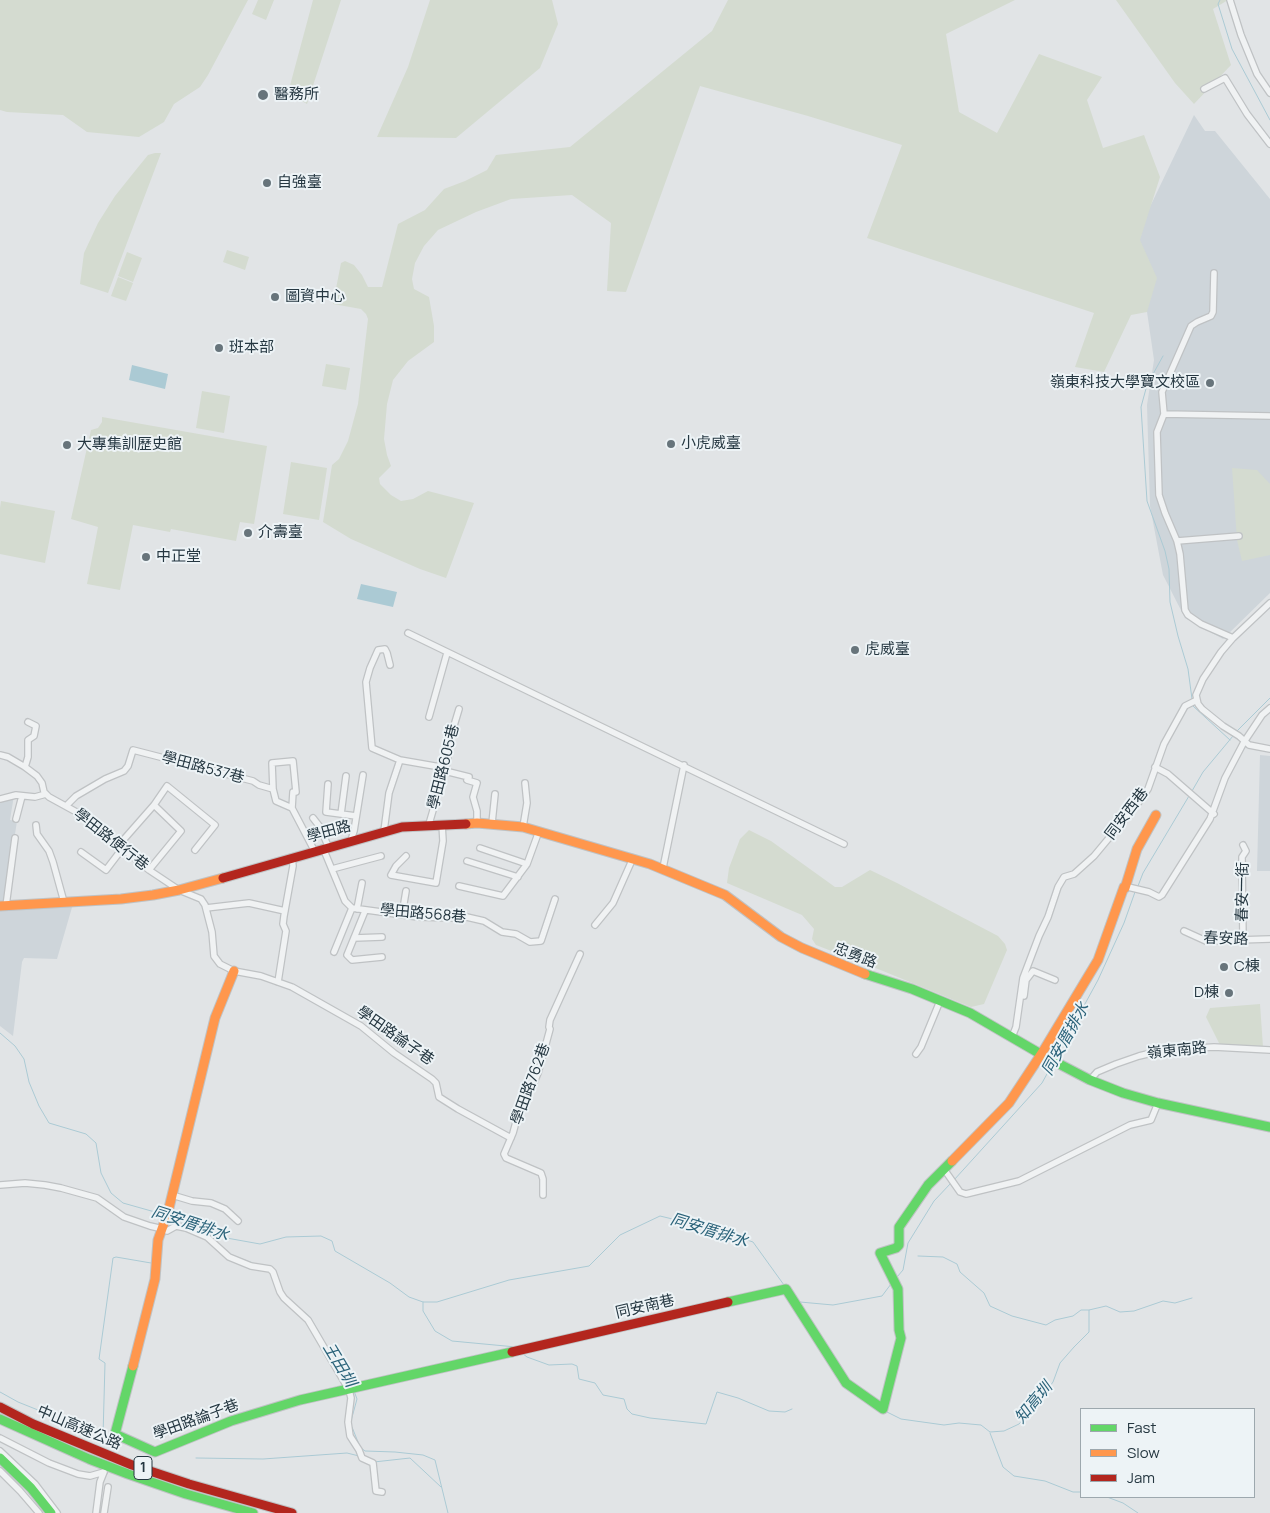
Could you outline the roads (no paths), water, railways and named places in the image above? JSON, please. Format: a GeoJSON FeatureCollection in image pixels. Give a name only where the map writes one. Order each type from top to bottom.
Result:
{"type":"FeatureCollection","features":[{"type":"Feature","properties":{"kind":"main road"},"geometry":{"type":"LineString","coordinates":[[1043,1055],[1098,960],[1124,887],[1127,887],[1137,849],[1156,814]]}},
{"type":"Feature","properties":{"kind":"main road","name":"學田路"},"geometry":{"type":"LineString","coordinates":[[3,906],[35,902],[121,900],[153,896],[384,831],[429,824],[492,823],[523,827],[663,868]]}},
{"type":"Feature","properties":{"kind":"main road","name":"忠勇路"},"geometry":{"type":"LineString","coordinates":[[663,868],[725,895],[781,937],[802,948],[872,977],[912,989],[970,1013],[1090,1080]]}},
{"type":"Feature","properties":{"kind":"main road","name":"學田路論子巷"},"geometry":{"type":"LineString","coordinates":[[234,971],[215,1018],[172,1195],[158,1240],[155,1279],[115,1434],[155,1452],[231,1421],[300,1400],[547,1344]]}},
{"type":"Feature","properties":{"kind":"main road","name":"同安南巷"},"geometry":{"type":"LineString","coordinates":[[547,1344],[786,1289],[846,1383],[882,1409],[886,1400],[901,1338],[899,1330],[898,1289],[880,1254],[899,1245],[898,1234],[901,1223],[934,1177],[1009,1103],[1043,1055]]}},
{"type":"Feature","properties":{"kind":"main road"},"geometry":{"type":"LineString","coordinates":[[1090,1080],[1123,1093],[1158,1103],[1270,1127]]}},
{"type":"Feature","properties":{"kind":"main road","name":"中山高速公路"},"geometry":{"type":"LineString","coordinates":[[0,1408],[50,1431],[132,1464],[198,1487],[292,1513]]}},
{"type":"Feature","properties":{"kind":"main road","name":"中山高速公路"},"geometry":{"type":"LineString","coordinates":[[0,1419],[128,1474],[186,1494],[253,1513]]}},
{"type":"Feature","properties":{"kind":"main road"},"geometry":{"type":"LineString","coordinates":[[0,1458],[51,1513]]}},
{"type":"Feature","properties":{"kind":"main road"},"geometry":{"type":"LineString","coordinates":[[0,1465],[29,1490],[44,1513]]}},
{"type":"Feature","properties":{"kind":"street"},"geometry":{"type":"LineString","coordinates":[[1230,0],[1256,74],[1270,93]]}},
{"type":"Feature","properties":{"kind":"street"},"geometry":{"type":"LineString","coordinates":[[1204,89],[1225,78],[1247,114],[1270,144]]}},
{"type":"Feature","properties":{"kind":"street"},"geometry":{"type":"LineString","coordinates":[[1214,273],[1213,312],[1211,316],[1191,326],[1162,392],[1164,414],[1157,432],[1160,495],[1180,554],[1185,610],[1188,615],[1201,624],[1233,638]]}},
{"type":"Feature","properties":{"kind":"street"},"geometry":{"type":"LineString","coordinates":[[1164,414],[1270,416]]}},
{"type":"Feature","properties":{"kind":"street"},"geometry":{"type":"LineString","coordinates":[[1177,541],[1239,536]]}},
{"type":"Feature","properties":{"kind":"street","name":"同安西巷"},"geometry":{"type":"LineString","coordinates":[[1012,1037],[1016,1027],[1023,978],[1060,883],[1064,877],[1074,874],[1094,856],[1127,818],[1148,789],[1164,744],[1185,706],[1197,700],[1198,690],[1203,679],[1221,652],[1233,638],[1270,604]]}},
{"type":"Feature","properties":{"kind":"street"},"geometry":{"type":"LineString","coordinates":[[408,633],[684,764],[844,844]]}},
{"type":"Feature","properties":{"kind":"street"},"geometry":{"type":"LineString","coordinates":[[390,665],[385,650],[378,650],[366,682],[371,746],[373,750],[400,760],[469,777],[467,780],[477,784],[473,797],[477,811],[477,823]]}},
{"type":"Feature","properties":{"kind":"street"},"geometry":{"type":"LineString","coordinates":[[429,717],[447,653]]}},
{"type":"Feature","properties":{"kind":"street"},"geometry":{"type":"LineString","coordinates":[[1197,700],[1202,709],[1239,736],[1244,742],[1249,745],[1270,749]]}},
{"type":"Feature","properties":{"kind":"street"},"geometry":{"type":"LineString","coordinates":[[1127,887],[1149,892],[1159,897],[1162,895],[1214,814],[1225,778],[1244,742],[1262,715],[1270,708]]}},
{"type":"Feature","properties":{"kind":"street","name":"學田路605巷"},"geometry":{"type":"LineString","coordinates":[[429,824],[446,770],[448,760],[444,759],[459,709]]}},
{"type":"Feature","properties":{"kind":"street"},"geometry":{"type":"LineString","coordinates":[[25,767],[28,758],[28,740],[34,736],[36,726],[28,722]]}},
{"type":"Feature","properties":{"kind":"street","name":"學田路537巷"},"geometry":{"type":"LineString","coordinates":[[66,806],[76,796],[105,779],[124,771],[128,766],[133,750],[273,789]]}},
{"type":"Feature","properties":{"kind":"street","name":"學田路便行巷"},"geometry":{"type":"LineString","coordinates":[[0,755],[8,757],[25,767],[42,783],[46,794],[80,814],[149,870],[179,890]]}},
{"type":"Feature","properties":{"kind":"street"},"geometry":{"type":"LineString","coordinates":[[384,831],[389,793],[400,760]]}},
{"type":"Feature","properties":{"kind":"street"},"geometry":{"type":"LineString","coordinates":[[292,808],[293,792],[296,792],[293,761],[272,763],[273,789],[276,801],[292,808],[322,848],[345,901],[354,908]]}},
{"type":"Feature","properties":{"kind":"street"},"geometry":{"type":"LineString","coordinates":[[663,868],[684,764]]}},
{"type":"Feature","properties":{"kind":"street"},"geometry":{"type":"LineString","coordinates":[[1155,767],[1168,774],[1214,814]]}},
{"type":"Feature","properties":{"kind":"street"},"geometry":{"type":"LineString","coordinates":[[351,840],[363,775]]}},
{"type":"Feature","properties":{"kind":"street"},"geometry":{"type":"LineString","coordinates":[[341,814],[346,776]]}},
{"type":"Feature","properties":{"kind":"street"},"geometry":{"type":"LineString","coordinates":[[523,827],[527,803],[525,783]]}},
{"type":"Feature","properties":{"kind":"street"},"geometry":{"type":"LineString","coordinates":[[328,784],[326,812],[356,816]]}},
{"type":"Feature","properties":{"kind":"street"},"geometry":{"type":"LineString","coordinates":[[81,852],[106,870],[120,847],[167,786],[215,825],[196,850]]}},
{"type":"Feature","properties":{"kind":"street"},"geometry":{"type":"LineString","coordinates":[[0,799],[9,796],[35,797],[46,794]]}},
{"type":"Feature","properties":{"kind":"street"},"geometry":{"type":"LineString","coordinates":[[492,823],[494,794]]}},
{"type":"Feature","properties":{"kind":"street"},"geometry":{"type":"LineString","coordinates":[[16,819],[22,796]]}},
{"type":"Feature","properties":{"kind":"street"},"geometry":{"type":"LineString","coordinates":[[149,870],[181,831],[154,805]]}},
{"type":"Feature","properties":{"kind":"street"},"geometry":{"type":"LineString","coordinates":[[313,818],[320,827],[322,848]]}},
{"type":"Feature","properties":{"kind":"street"},"geometry":{"type":"LineString","coordinates":[[406,856],[396,866],[391,875],[436,883],[443,840],[442,824]]}},
{"type":"Feature","properties":{"kind":"street"},"geometry":{"type":"LineString","coordinates":[[36,825],[37,834],[49,851],[53,862],[64,902]]}},
{"type":"Feature","properties":{"kind":"street"},"geometry":{"type":"LineString","coordinates":[[459,886],[503,896],[527,864],[539,831]]}},
{"type":"Feature","properties":{"kind":"street"},"geometry":{"type":"LineString","coordinates":[[3,906],[15,838]]}},
{"type":"Feature","properties":{"kind":"street","name":"春安一街"},"geometry":{"type":"LineString","coordinates":[[1242,940],[1242,857],[1246,851],[1243,845]]}},
{"type":"Feature","properties":{"kind":"street"},"geometry":{"type":"LineString","coordinates":[[480,848],[527,864]]}},
{"type":"Feature","properties":{"kind":"street"},"geometry":{"type":"LineString","coordinates":[[332,869],[381,856]]}},
{"type":"Feature","properties":{"kind":"street"},"geometry":{"type":"LineString","coordinates":[[278,982],[286,931],[284,924],[285,910],[292,857]]}},
{"type":"Feature","properties":{"kind":"street"},"geometry":{"type":"LineString","coordinates":[[596,925],[613,903],[633,858]]}},
{"type":"Feature","properties":{"kind":"street"},"geometry":{"type":"LineString","coordinates":[[467,861],[518,877]]}},
{"type":"Feature","properties":{"kind":"street"},"geometry":{"type":"LineString","coordinates":[[334,952],[354,908],[362,884]]}},
{"type":"Feature","properties":{"kind":"street"},"geometry":{"type":"LineString","coordinates":[[179,890],[201,899],[206,908],[249,903],[285,910]]}},
{"type":"Feature","properties":{"kind":"street"},"geometry":{"type":"LineString","coordinates":[[402,915],[406,891]]}},
{"type":"Feature","properties":{"kind":"street","name":"學田路568巷"},"geometry":{"type":"LineString","coordinates":[[354,908],[402,915],[450,918],[455,918],[458,915],[484,921],[502,932],[516,934],[530,942],[541,941],[555,899]]}},
{"type":"Feature","properties":{"kind":"street","name":"學田路論子巷"},"geometry":{"type":"LineString","coordinates":[[206,908],[212,932],[214,956],[220,964],[234,971],[261,976],[292,987],[361,1026],[394,1053],[432,1079],[436,1083],[439,1096],[458,1109],[511,1138]]}},
{"type":"Feature","properties":{"kind":"street"},"geometry":{"type":"LineString","coordinates":[[365,911],[347,955],[352,960],[382,957]]}},
{"type":"Feature","properties":{"kind":"street","name":"春安路"},"geometry":{"type":"LineString","coordinates":[[1184,931],[1206,941],[1270,939]]}},
{"type":"Feature","properties":{"kind":"street"},"geometry":{"type":"LineString","coordinates":[[354,938],[382,937]]}},
{"type":"Feature","properties":{"kind":"street","name":"學田路762巷"},"geometry":{"type":"LineString","coordinates":[[543,1195],[541,1173],[506,1158],[505,1150],[511,1138],[522,1100],[533,1085],[538,1073],[550,1029],[550,1020],[580,954]]}},
{"type":"Feature","properties":{"kind":"street"},"geometry":{"type":"LineString","coordinates":[[1019,1002],[1023,998],[1026,980],[1033,971],[1055,980]]}},
{"type":"Feature","properties":{"kind":"street"},"geometry":{"type":"LineString","coordinates":[[916,1054],[940,1001]]}},
{"type":"Feature","properties":{"kind":"street","name":"嶺東南路"},"geometry":{"type":"LineString","coordinates":[[1090,1080],[1095,1074],[1110,1066],[1164,1050],[1214,1047],[1270,1050]]}},
{"type":"Feature","properties":{"kind":"street"},"geometry":{"type":"LineString","coordinates":[[946,1172],[960,1192],[966,1194],[1019,1181],[1130,1126],[1151,1120],[1158,1103]]}},
{"type":"Feature","properties":{"kind":"street"},"geometry":{"type":"LineString","coordinates":[[0,1185],[25,1184],[61,1188],[97,1198],[124,1217],[150,1226],[163,1228],[167,1231],[176,1226],[186,1228],[207,1237],[229,1257],[251,1266],[270,1268],[280,1292],[308,1320],[349,1390],[351,1398],[348,1422],[350,1436],[362,1458],[373,1463],[376,1491],[382,1492]]}},
{"type":"Feature","properties":{"kind":"street"},"geometry":{"type":"LineString","coordinates":[[172,1195],[211,1203],[225,1209],[238,1221]]}},
{"type":"Feature","properties":{"kind":"street"},"geometry":{"type":"LineString","coordinates":[[0,1438],[49,1463],[78,1474],[90,1476],[104,1472],[100,1482],[96,1513]]}},
{"type":"Feature","properties":{"kind":"street"},"geometry":{"type":"LineString","coordinates":[[0,1451],[35,1484],[57,1513]]}},
{"type":"Feature","properties":{"kind":"street"},"geometry":{"type":"LineString","coordinates":[[0,1471],[39,1513]]}},
{"type":"Feature","properties":{"kind":"street"},"geometry":{"type":"LineString","coordinates":[[104,1513],[108,1487]]}},
{"type":"Feature","properties":{"kind":"water"},"geometry":{"type":"Polygon","coordinates":[[[132,365],[168,374],[165,389],[129,380],[132,365]]]}},
{"type":"Feature","properties":{"kind":"water"},"geometry":{"type":"Polygon","coordinates":[[[361,584],[397,592],[393,607],[357,599],[361,584]]]}},
{"type":"Feature","properties":{"kind":"waterway"},"geometry":{"type":"LineString","coordinates":[[1220,0],[1218,4],[1232,49],[1270,120]]}},
{"type":"Feature","properties":{"kind":"waterway"},"geometry":{"type":"LineString","coordinates":[[1163,356],[1147,385],[1141,407],[1147,501],[1165,551],[1169,569],[1170,602],[1188,669],[1192,699]]}},
{"type":"Feature","properties":{"kind":"waterway","name":"同安厝排水"},"geometry":{"type":"LineString","coordinates":[[1237,731],[1270,698]]}},
{"type":"Feature","properties":{"kind":"waterway"},"geometry":{"type":"LineString","coordinates":[[1193,706],[1230,740]]}},
{"type":"Feature","properties":{"kind":"waterway","name":"同安厝排水"},"geometry":{"type":"LineString","coordinates":[[1192,791],[1203,772],[1233,736]]}},
{"type":"Feature","properties":{"kind":"waterway","name":"同安厝排水"},"geometry":{"type":"LineString","coordinates":[[1138,886],[1143,873],[1189,796]]}},
{"type":"Feature","properties":{"kind":"waterway","name":"同安厝排水"},"geometry":{"type":"LineString","coordinates":[[1056,1057],[1098,980],[1124,923],[1135,892]]}},
{"type":"Feature","properties":{"kind":"waterway","name":"同安厝排水"},"geometry":{"type":"LineString","coordinates":[[0,1033],[15,1046],[24,1059],[29,1082],[39,1106],[49,1123],[86,1134],[96,1143],[101,1173],[111,1193],[123,1203],[162,1214]]}},
{"type":"Feature","properties":{"kind":"waterway","name":"同安厝排水"},"geometry":{"type":"LineString","coordinates":[[954,1180],[1042,1083],[1053,1063]]}},
{"type":"Feature","properties":{"kind":"waterway","name":"同安厝排水"},"geometry":{"type":"LineString","coordinates":[[897,1277],[903,1270],[908,1243],[934,1201],[951,1183]]}},
{"type":"Feature","properties":{"kind":"waterway","name":"同安厝排水"},"geometry":{"type":"LineString","coordinates":[[171,1217],[210,1235],[260,1244],[286,1237],[321,1236],[332,1241],[335,1251],[390,1283],[409,1297],[423,1302],[437,1302],[509,1280],[589,1266],[620,1235],[660,1216],[714,1229],[753,1242],[784,1285]]}},
{"type":"Feature","properties":{"kind":"waterway","name":"王田圳"},"geometry":{"type":"LineString","coordinates":[[210,1235],[227,1252]]}},
{"type":"Feature","properties":{"kind":"waterway","name":"王田圳"},"geometry":{"type":"LineString","coordinates":[[232,1255],[255,1264],[269,1266]]}},
{"type":"Feature","properties":{"kind":"waterway"},"geometry":{"type":"LineString","coordinates":[[918,1256],[943,1257],[957,1264],[960,1272],[984,1293],[990,1306],[1012,1316],[1046,1325],[1055,1320],[1073,1316],[1081,1310],[1089,1310]]}},
{"type":"Feature","properties":{"kind":"waterway"},"geometry":{"type":"LineString","coordinates":[[0,1392],[18,1402],[103,1436],[105,1363],[99,1359],[113,1258],[151,1263]]}},
{"type":"Feature","properties":{"kind":"waterway","name":"同安厝排水"},"geometry":{"type":"LineString","coordinates":[[800,1302],[833,1305],[882,1296],[891,1284]]}},
{"type":"Feature","properties":{"kind":"waterway","name":"王田圳"},"geometry":{"type":"LineString","coordinates":[[283,1291],[287,1298]]}},
{"type":"Feature","properties":{"kind":"waterway","name":"知高圳"},"geometry":{"type":"LineString","coordinates":[[885,1411],[901,1419],[944,1425],[959,1423],[981,1425],[990,1432],[1004,1431],[1019,1424],[1035,1406],[1053,1382],[1060,1363],[1089,1332],[1089,1310],[1106,1306],[1120,1312],[1134,1311],[1163,1301],[1175,1303],[1192,1298]]}},
{"type":"Feature","properties":{"kind":"waterway","name":"王田圳"},"geometry":{"type":"LineString","coordinates":[[290,1300],[310,1317],[330,1352]]}},
{"type":"Feature","properties":{"kind":"waterway"},"geometry":{"type":"LineString","coordinates":[[423,1302],[423,1311],[435,1331],[452,1341],[516,1347]]}},
{"type":"Feature","properties":{"kind":"waterway"},"geometry":{"type":"LineString","coordinates":[[522,1353],[527,1357],[549,1365],[572,1364],[577,1366],[579,1379],[595,1383],[603,1395],[624,1399],[627,1409],[632,1414],[650,1418],[706,1424],[717,1392],[738,1398],[769,1411],[785,1412],[792,1409]]}},
{"type":"Feature","properties":{"kind":"waterway","name":"王田圳"},"geometry":{"type":"LineString","coordinates":[[351,1421],[357,1399],[354,1391]]}},
{"type":"Feature","properties":{"kind":"waterway","name":"王田圳"},"geometry":{"type":"LineString","coordinates":[[352,1427],[360,1447],[365,1451],[423,1455],[435,1460],[448,1513]]}},
{"type":"Feature","properties":{"kind":"waterway"},"geometry":{"type":"LineString","coordinates":[[990,1433],[1003,1467],[1014,1476],[1045,1481],[1073,1492],[1080,1492]]}},
{"type":"Feature","properties":{"kind":"waterway"},"geometry":{"type":"LineString","coordinates":[[196,1458],[263,1459],[347,1453],[359,1456]]}},
{"type":"Feature","properties":{"kind":"waterway"},"geometry":{"type":"LineString","coordinates":[[374,1462],[410,1458],[441,1487]]}},
{"type":"Feature","properties":{"kind":"waterway"},"geometry":{"type":"LineString","coordinates":[[1110,1498],[1123,1503],[1138,1513]]}},
{"type":"Feature","properties":{"kind":"place","name":"醫務所"},"geometry":{"type":"Point","coordinates":[263,95]}},
{"type":"Feature","properties":{"kind":"place","name":"自強臺"},"geometry":{"type":"Point","coordinates":[267,183]}},
{"type":"Feature","properties":{"kind":"place","name":"圖資中心"},"geometry":{"type":"Point","coordinates":[275,297]}},
{"type":"Feature","properties":{"kind":"place","name":"班本部"},"geometry":{"type":"Point","coordinates":[219,348]}},
{"type":"Feature","properties":{"kind":"place","name":"嶺東科技大學寶文校區"},"geometry":{"type":"Point","coordinates":[1210,383]}},
{"type":"Feature","properties":{"kind":"place","name":"小虎威臺"},"geometry":{"type":"Point","coordinates":[671,444]}},
{"type":"Feature","properties":{"kind":"place","name":"大專集訓歷史館"},"geometry":{"type":"Point","coordinates":[67,445]}},
{"type":"Feature","properties":{"kind":"place","name":"介壽臺"},"geometry":{"type":"Point","coordinates":[248,533]}},
{"type":"Feature","properties":{"kind":"place","name":"中正堂"},"geometry":{"type":"Point","coordinates":[146,557]}},
{"type":"Feature","properties":{"kind":"place","name":"虎威臺"},"geometry":{"type":"Point","coordinates":[855,650]}},
{"type":"Feature","properties":{"kind":"place","name":"C棟"},"geometry":{"type":"Point","coordinates":[1224,967]}},
{"type":"Feature","properties":{"kind":"place","name":"D棟"},"geometry":{"type":"Point","coordinates":[1229,993]}}]}
